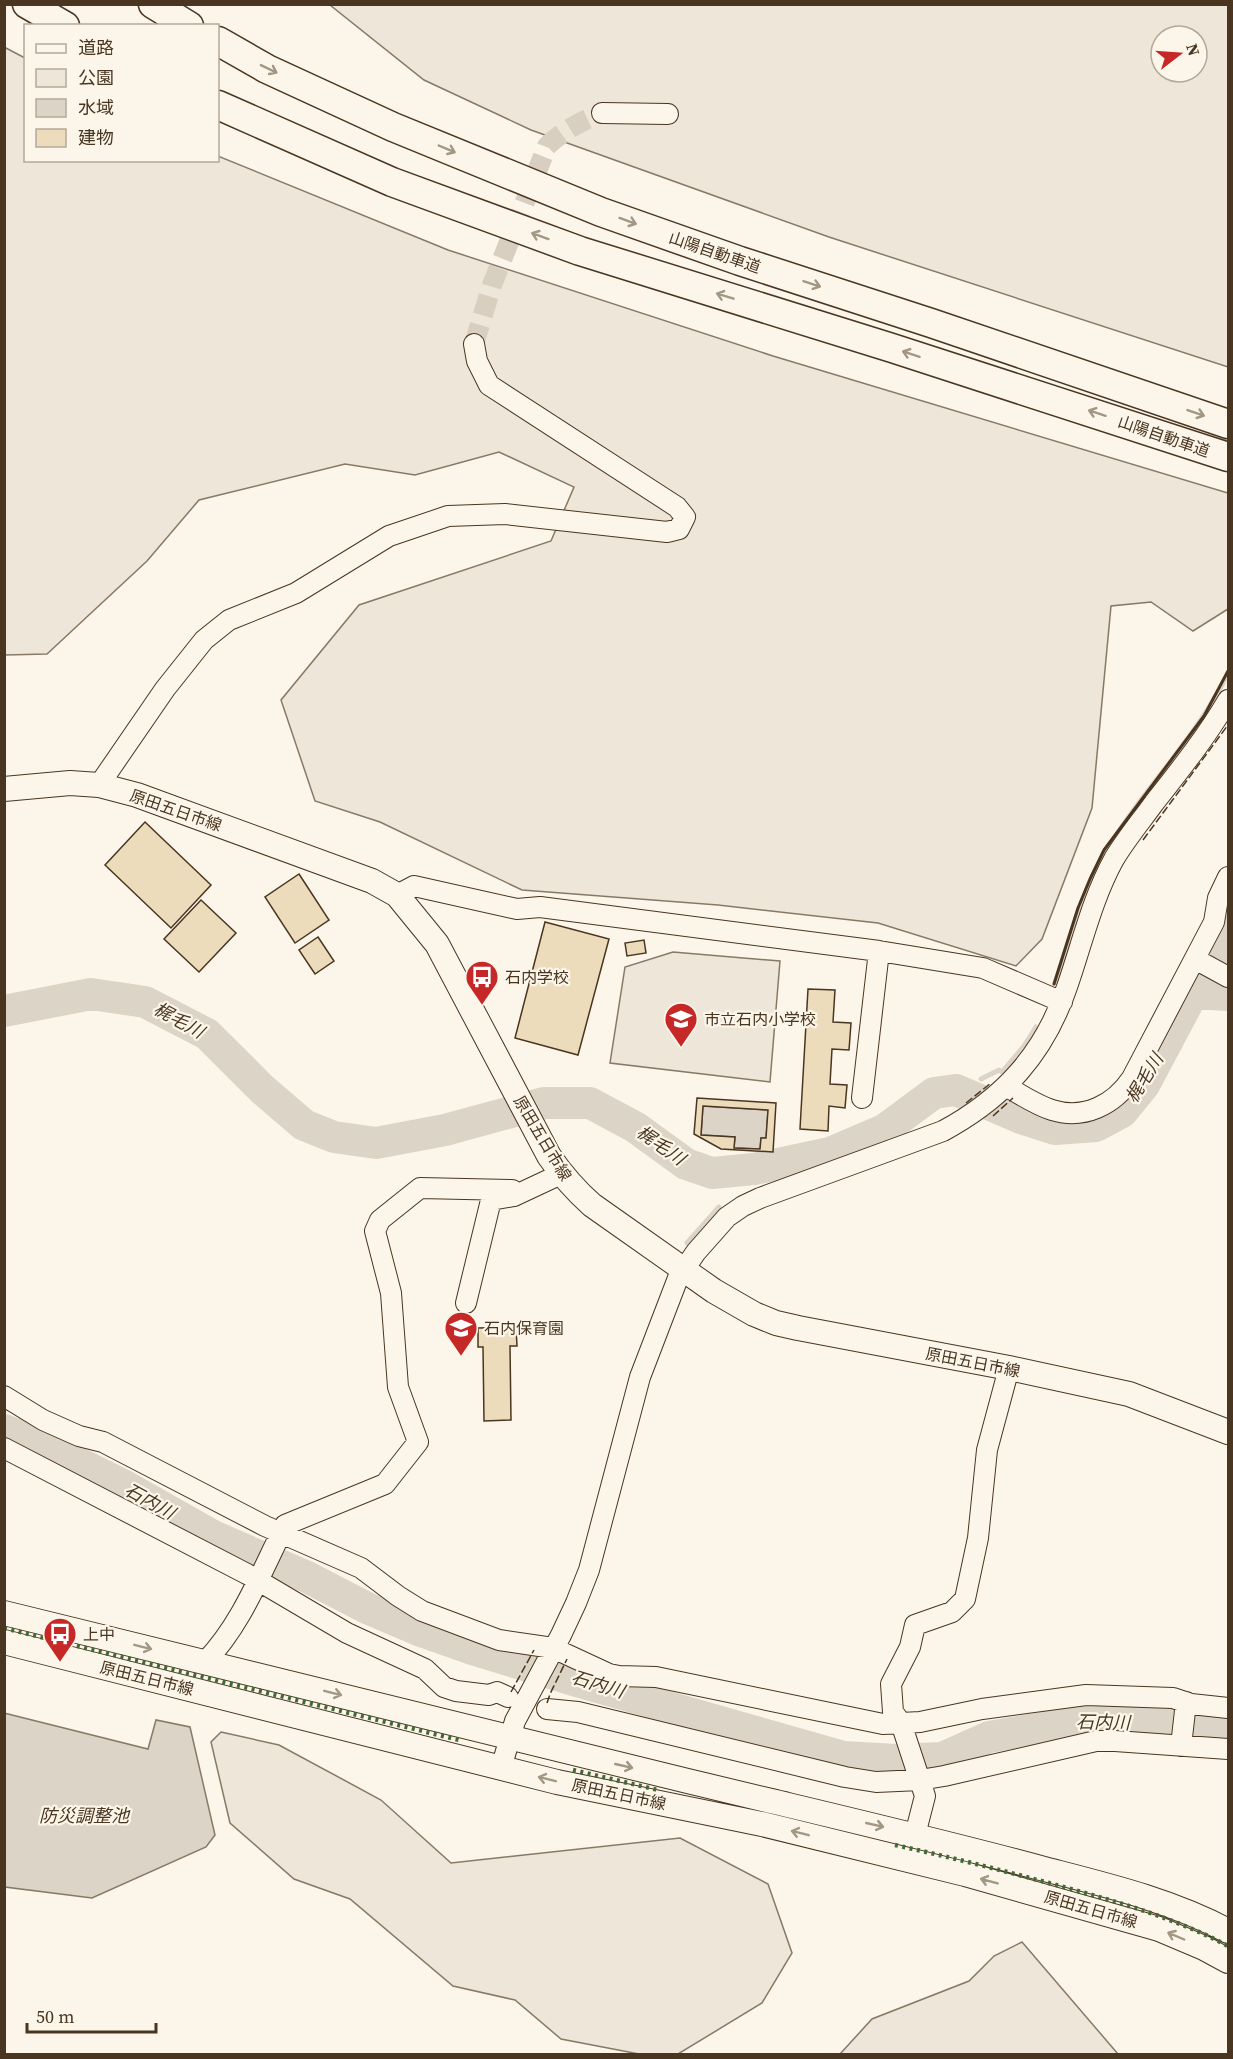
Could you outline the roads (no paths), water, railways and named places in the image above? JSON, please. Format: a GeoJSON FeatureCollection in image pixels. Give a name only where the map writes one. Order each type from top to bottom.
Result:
{"type":"FeatureCollection","features":[{"type":"Feature","properties":{"kind":"highway"},"geometry":{"type":"LineString","coordinates":[[27,4],[62,24]]}},
{"type":"Feature","properties":{"kind":"highway"},"geometry":{"type":"LineString","coordinates":[[153,4],[186,24]]}},
{"type":"Feature","properties":{"kind":"highway","name":"山陽自動車道"},"geometry":{"type":"LineString","coordinates":[[219,42],[267,69],[393,127],[601,212],[740,261],[1228,424]]}},
{"type":"Feature","properties":{"kind":"highway","name":"山陽自動車道"},"geometry":{"type":"LineString","coordinates":[[219,105],[392,182],[580,251],[1153,431],[1228,458]]}},
{"type":"Feature","properties":{"kind":"main road","name":"原田五日市線"},"geometry":{"type":"LineString","coordinates":[[4,789],[70,783],[99,785],[137,795],[372,881],[397,895],[437,944],[525,1110],[561,1174],[575,1191],[714,1291],[754,1314],[776,1323],[1009,1368],[1129,1394],[1228,1432]]}},
{"type":"Feature","properties":{"kind":"main road","name":"原田五日市線"},"geometry":{"type":"LineString","coordinates":[[4,1613],[915,1835],[1118,1888],[1164,1903],[1228,1931]]}},
{"type":"Feature","properties":{"kind":"main road","name":"原田五日市線"},"geometry":{"type":"LineString","coordinates":[[4,1642],[558,1782],[762,1824],[965,1874],[1159,1929],[1228,1961]]}},
{"type":"Feature","properties":{"kind":"street"},"geometry":{"type":"LineString","coordinates":[[602,113],[668,114]]}},
{"type":"Feature","properties":{"kind":"street"},"geometry":{"type":"LineString","coordinates":[[99,785],[165,689],[204,640],[229,620],[296,593],[389,536],[448,516],[505,514],[667,532],[679,529],[685,517],[677,507],[489,385],[477,361],[474,344]]}},
{"type":"Feature","properties":{"kind":"street"},"geometry":{"type":"LineString","coordinates":[[501,1768],[515,1721],[518,1698],[552,1651],[576,1603],[589,1570],[640,1377],[683,1269],[714,1230],[728,1216],[743,1206],[943,1131],[980,1109],[1005,1088],[1034,1054],[1062,1002],[1090,913],[1101,884],[1116,857],[1204,739],[1228,700]]}},
{"type":"Feature","properties":{"kind":"street"},"geometry":{"type":"LineString","coordinates":[[1005,1088],[1038,1104],[1064,1113],[1077,1114],[1091,1111],[1109,1102],[1125,1089],[1198,961],[1214,922],[1218,898],[1228,877]]}},
{"type":"Feature","properties":{"kind":"street"},"geometry":{"type":"LineString","coordinates":[[397,895],[414,886],[517,909],[540,907],[879,951],[983,968],[1062,1002]]}},
{"type":"Feature","properties":{"kind":"street"},"geometry":{"type":"LineString","coordinates":[[861,1098],[879,951]]}},
{"type":"Feature","properties":{"kind":"street"},"geometry":{"type":"LineString","coordinates":[[1198,961],[1224,975]]}},
{"type":"Feature","properties":{"kind":"street"},"geometry":{"type":"LineString","coordinates":[[466,1303],[491,1200],[514,1196],[561,1174]]}},
{"type":"Feature","properties":{"kind":"street"},"geometry":{"type":"LineString","coordinates":[[205,1662],[217,1649],[247,1603],[285,1525],[385,1484],[418,1442],[398,1387],[391,1293],[375,1231],[380,1220],[420,1188],[512,1190],[514,1196]]}},
{"type":"Feature","properties":{"kind":"street"},"geometry":{"type":"LineString","coordinates":[[915,1835],[925,1796],[902,1726],[893,1712],[891,1684],[910,1647],[915,1625],[952,1612],[965,1599],[978,1538],[987,1449],[1009,1368]]}},
{"type":"Feature","properties":{"kind":"street"},"geometry":{"type":"LineString","coordinates":[[4,1396],[43,1420],[79,1436],[103,1442],[280,1535],[361,1568],[410,1604],[435,1617],[499,1640],[552,1651],[619,1676],[656,1677],[864,1722],[902,1726],[982,1709],[1086,1695],[1173,1698],[1186,1703],[1228,1708]]}},
{"type":"Feature","properties":{"kind":"street"},"geometry":{"type":"LineString","coordinates":[[4,1448],[259,1578],[347,1633],[425,1669],[444,1687],[456,1691],[489,1695],[497,1692],[518,1698]]}},
{"type":"Feature","properties":{"kind":"street"},"geometry":{"type":"LineString","coordinates":[[1181,1744],[1186,1703]]}},
{"type":"Feature","properties":{"kind":"street"},"geometry":{"type":"LineString","coordinates":[[547,1709],[578,1712],[845,1777],[876,1782],[954,1774],[1096,1741],[1181,1744],[1228,1749]]}},
{"type":"Feature","properties":{"kind":"water"},"geometry":{"type":"Polygon","coordinates":[[[703,1106],[768,1110],[766,1138],[761,1138],[760,1149],[734,1148],[735,1137],[701,1135],[703,1106]]]}},
{"type":"Feature","properties":{"kind":"water","name":"防災調整池"},"geometry":{"type":"Polygon","coordinates":[[[4,1713],[148,1749],[156,1720],[190,1727],[215,1835],[206,1847],[92,1898],[5,1887],[4,1713]]]}},
{"type":"Feature","properties":{"kind":"waterway"},"geometry":{"type":"LineString","coordinates":[[1055,983],[1077,916],[1097,866],[1136,806],[1201,720],[1228,673]]}},
{"type":"Feature","properties":{"kind":"waterway","name":"梶毛川"},"geometry":{"type":"LineString","coordinates":[[4,1011],[91,994],[145,1002],[207,1034],[262,1089],[304,1125],[334,1137],[376,1143],[445,1130],[544,1103],[590,1103],[635,1127],[686,1164],[712,1173],[754,1169],[830,1153],[884,1130],[934,1093],[956,1090],[1021,1118],[1055,1129],[1096,1126],[1122,1112],[1144,1085],[1213,955],[1228,918]]}},
{"type":"Feature","properties":{"kind":"waterway"},"geometry":{"type":"LineString","coordinates":[[1193,993],[1228,995]]}},
{"type":"Feature","properties":{"kind":"waterway"},"geometry":{"type":"LineString","coordinates":[[981,1079],[999,1070],[1002,1072],[1024,1046],[1036,1027]]}},
{"type":"Feature","properties":{"kind":"waterway"},"geometry":{"type":"LineString","coordinates":[[687,1243],[719,1207]]}},
{"type":"Feature","properties":{"kind":"waterway","name":"石内川"},"geometry":{"type":"LineString","coordinates":[[4,1430],[38,1443],[121,1484],[213,1536],[421,1631],[580,1682],[843,1757],[897,1760],[942,1758],[989,1737],[1078,1719],[1228,1727]]}},
{"type":"Feature","properties":{"kind":"tunnel"},"geometry":{"type":"LineString","coordinates":[[474,344],[492,285],[547,146],[573,126],[602,113]]}},
{"type":"Feature","properties":{"kind":"place","name":"石内学校"},"geometry":{"type":"Point","coordinates":[482,1006]}},
{"type":"Feature","properties":{"kind":"place","name":"市立石内小学校"},"geometry":{"type":"Point","coordinates":[681,1048]}},
{"type":"Feature","properties":{"kind":"place","name":"石内保育園"},"geometry":{"type":"Point","coordinates":[461,1357]}},
{"type":"Feature","properties":{"kind":"place","name":"上中"},"geometry":{"type":"Point","coordinates":[60,1663]}}]}
